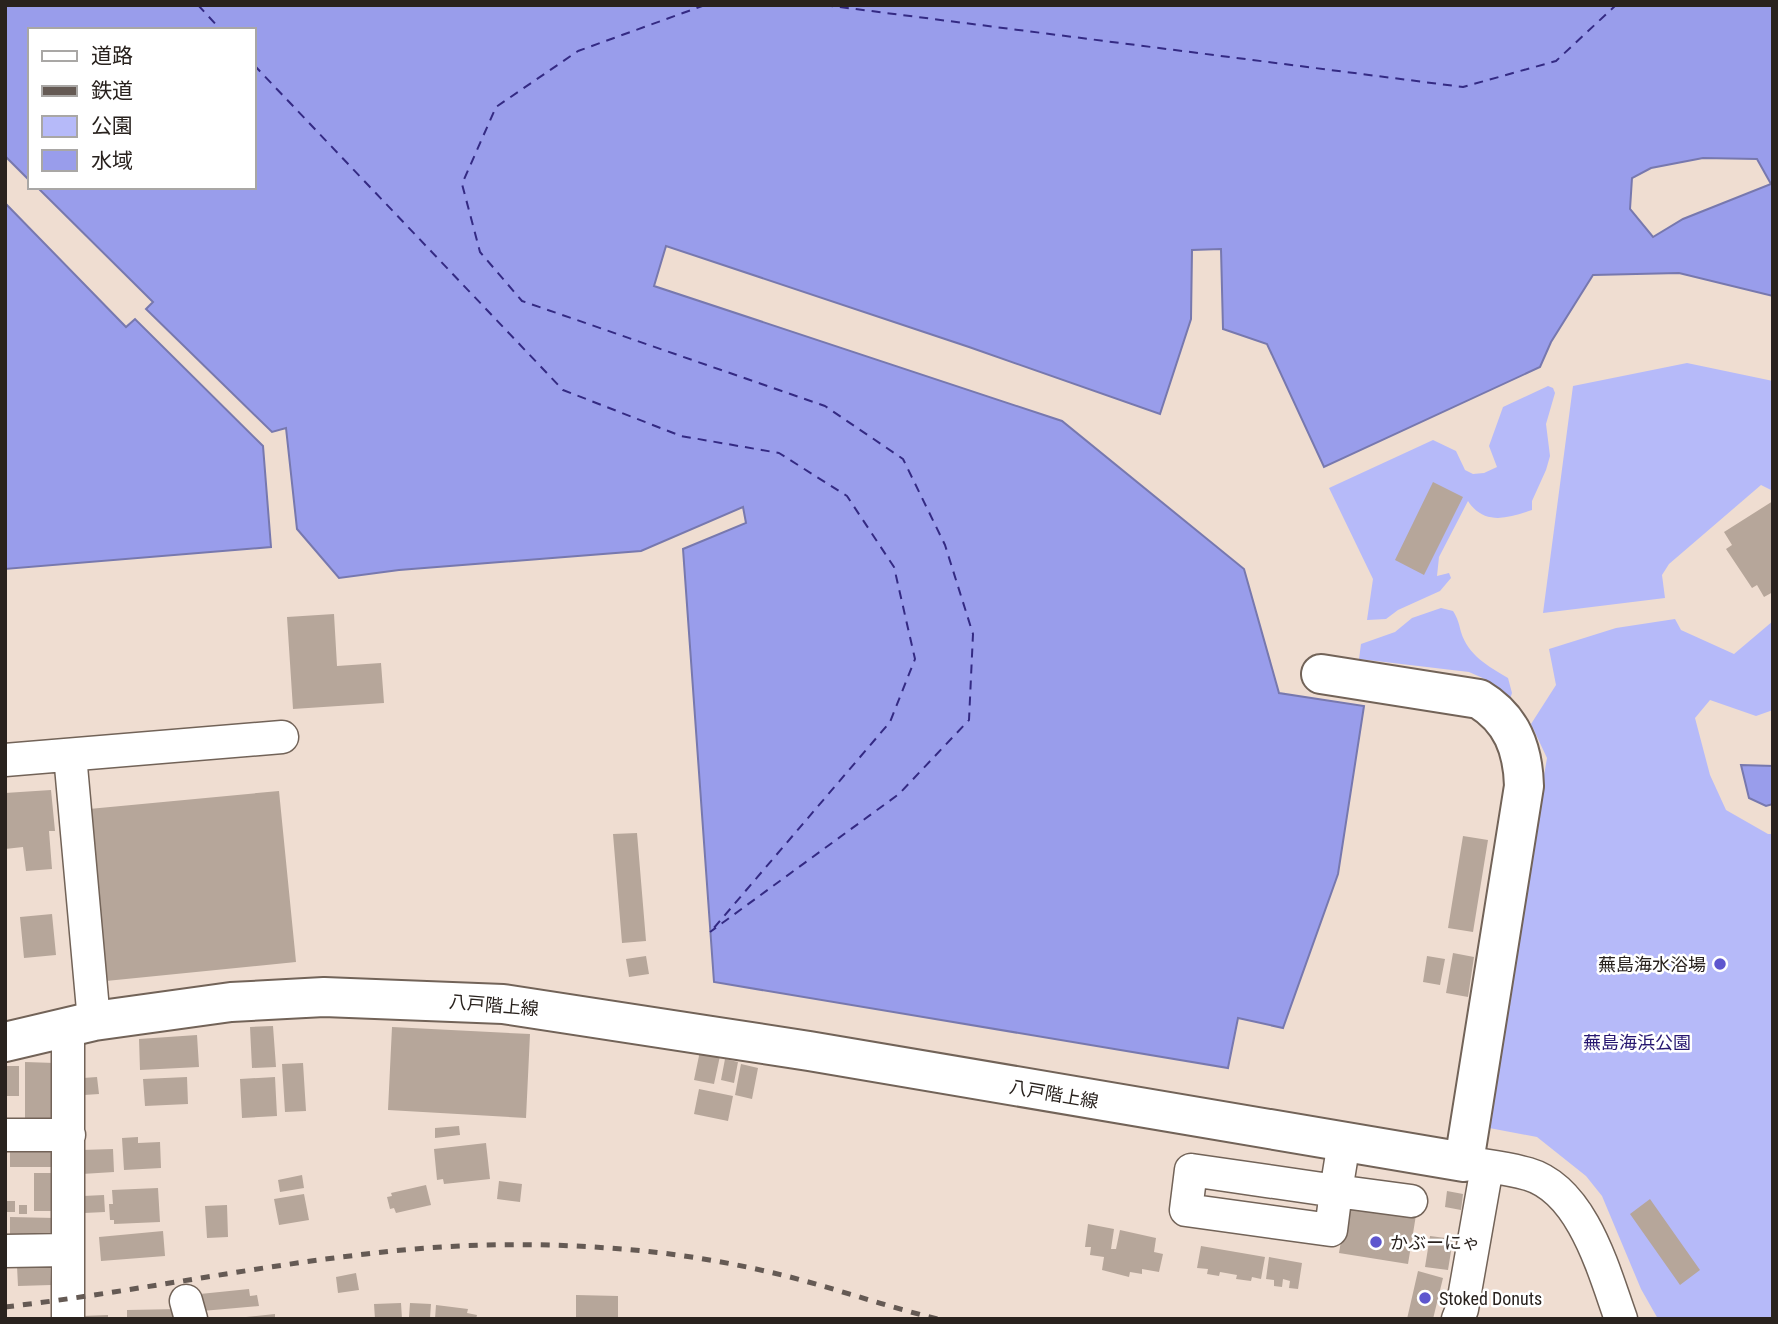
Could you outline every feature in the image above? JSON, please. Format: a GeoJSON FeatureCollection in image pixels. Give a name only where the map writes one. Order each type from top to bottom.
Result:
{"type":"FeatureCollection","features":[{"type":"Feature","properties":{"kind":"main road"},"geometry":{"type":"LineString","coordinates":[[1321,674],[1479,699],[1503,718],[1519,748],[1524,786],[1475,1164]]}},
{"type":"Feature","properties":{"kind":"main road","name":"八戸階上線"},"geometry":{"type":"LineString","coordinates":[[5,1042],[81,1025],[231,1002],[324,997],[503,1004],[808,1051],[1475,1164]]}},
{"type":"Feature","properties":{"kind":"street"},"geometry":{"type":"LineString","coordinates":[[5,760],[282,737]]}},
{"type":"Feature","properties":{"kind":"street"},"geometry":{"type":"LineString","coordinates":[[68,1319],[69,1135],[81,1025],[70,755]]}},
{"type":"Feature","properties":{"kind":"street"},"geometry":{"type":"LineString","coordinates":[[5,1135],[69,1135]]}},
{"type":"Feature","properties":{"kind":"street"},"geometry":{"type":"LineString","coordinates":[[1344,1142],[1336,1191],[1411,1201]]}},
{"type":"Feature","properties":{"kind":"street"},"geometry":{"type":"LineString","coordinates":[[1458,1319],[1462,1309],[1475,1164],[1530,1174],[1563,1197],[1580,1218],[1595,1249],[1621,1319]]}},
{"type":"Feature","properties":{"kind":"street"},"geometry":{"type":"LineString","coordinates":[[5,1251],[67,1250]]}},
{"type":"Feature","properties":{"kind":"green space"},"geometry":{"type":"Polygon","coordinates":[[[1687,363],[1773,381],[1773,491],[1761,485],[1669,564],[1662,575],[1665,598],[1543,613],[1573,386],[1687,363]]]}},
{"type":"Feature","properties":{"kind":"green space"},"geometry":{"type":"Polygon","coordinates":[[[1548,386],[1553,388],[1555,393],[1546,424],[1550,456],[1532,501],[1532,510],[1506,517],[1489,517],[1474,509],[1468,501],[1439,557],[1437,576],[1449,573],[1451,578],[1440,591],[1398,610],[1386,619],[1367,620],[1373,579],[1329,488],[1433,440],[1456,451],[1465,470],[1473,474],[1484,473],[1497,467],[1489,446],[1503,407],[1548,386]]]}},
{"type":"Feature","properties":{"kind":"green space"},"geometry":{"type":"Polygon","coordinates":[[[1441,608],[1453,611],[1468,647],[1486,664],[1508,678],[1512,693],[1510,699],[1485,679],[1469,672],[1359,659],[1361,644],[1395,632],[1412,618],[1441,608]]]}},
{"type":"Feature","properties":{"kind":"green space","name":"蕪島海浜公園"},"geometry":{"type":"Polygon","coordinates":[[[1675,619],[1681,630],[1734,654],[1773,621],[1773,710],[1756,716],[1710,700],[1695,718],[1710,775],[1726,810],[1768,834],[1773,834],[1773,1319],[1658,1319],[1641,1289],[1602,1196],[1586,1176],[1537,1137],[1484,1127],[1547,758],[1531,724],[1556,685],[1549,649],[1616,628],[1675,619]]]}},
{"type":"Feature","properties":{"kind":"water"},"geometry":{"type":"Polygon","coordinates":[[[5,5],[1773,5],[1773,296],[1679,273],[1593,275],[1551,342],[1540,367],[1324,467],[1267,344],[1223,329],[1221,249],[1192,250],[1191,319],[1160,414],[666,246],[654,286],[1062,421],[1244,569],[1279,693],[1364,706],[1338,874],[1283,1028],[1238,1018],[1228,1068],[714,982],[683,549],[746,523],[743,507],[641,551],[399,570],[339,578],[297,529],[286,428],[272,432],[146,309],[153,302],[39,189],[256,189],[256,28],[28,28],[28,179],[5,156],[5,5]],[[1703,158],[1651,168],[1632,178],[1630,209],[1653,237],[1683,219],[1771,184],[1757,159],[1703,158]]]}},
{"type":"Feature","properties":{"kind":"water"},"geometry":{"type":"Polygon","coordinates":[[[5,203],[126,327],[135,319],[263,446],[271,547],[5,569],[5,203]]]}},
{"type":"Feature","properties":{"kind":"water"},"geometry":{"type":"Polygon","coordinates":[[[1741,765],[1773,766],[1773,804],[1766,806],[1749,798],[1741,765]]]}},
{"type":"Feature","properties":{"kind":"building"},"geometry":{"type":"Polygon","coordinates":[[[1433,482],[1463,497],[1424,575],[1395,560],[1433,482]]]}},
{"type":"Feature","properties":{"kind":"building"},"geometry":{"type":"Polygon","coordinates":[[[1773,501],[1773,592],[1764,597],[1757,585],[1752,588],[1726,549],[1732,545],[1724,532],[1773,501]]]}},
{"type":"Feature","properties":{"kind":"building"},"geometry":{"type":"Polygon","coordinates":[[[334,614],[337,666],[381,663],[384,703],[293,709],[287,617],[334,614]]]}},
{"type":"Feature","properties":{"kind":"building"},"geometry":{"type":"Polygon","coordinates":[[[51,790],[55,831],[49,831],[52,869],[26,871],[23,847],[5,849],[5,793],[51,790]]]}},
{"type":"Feature","properties":{"kind":"building"},"geometry":{"type":"Polygon","coordinates":[[[279,791],[296,962],[106,981],[89,809],[279,791]]]}},
{"type":"Feature","properties":{"kind":"building"},"geometry":{"type":"Polygon","coordinates":[[[637,833],[646,941],[622,943],[613,834],[637,833]]]}},
{"type":"Feature","properties":{"kind":"building"},"geometry":{"type":"Polygon","coordinates":[[[1463,836],[1488,840],[1473,932],[1448,928],[1463,836]]]}},
{"type":"Feature","properties":{"kind":"building"},"geometry":{"type":"Polygon","coordinates":[[[52,914],[56,955],[24,958],[20,917],[52,914]]]}},
{"type":"Feature","properties":{"kind":"building"},"geometry":{"type":"Polygon","coordinates":[[[1453,953],[1474,957],[1468,997],[1446,993],[1453,953]]]}},
{"type":"Feature","properties":{"kind":"building"},"geometry":{"type":"Polygon","coordinates":[[[646,956],[649,974],[629,977],[626,959],[646,956]]]}},
{"type":"Feature","properties":{"kind":"building"},"geometry":{"type":"Polygon","coordinates":[[[1427,956],[1445,959],[1440,985],[1423,982],[1427,956]]]}},
{"type":"Feature","properties":{"kind":"building"},"geometry":{"type":"Polygon","coordinates":[[[273,1026],[276,1067],[252,1068],[250,1027],[273,1026]]]}},
{"type":"Feature","properties":{"kind":"building"},"geometry":{"type":"Polygon","coordinates":[[[392,1027],[530,1034],[526,1118],[388,1110],[392,1027]]]}},
{"type":"Feature","properties":{"kind":"building"},"geometry":{"type":"Polygon","coordinates":[[[197,1035],[199,1067],[140,1070],[139,1039],[197,1035]]]}},
{"type":"Feature","properties":{"kind":"building"},"geometry":{"type":"Polygon","coordinates":[[[700,1051],[720,1056],[714,1084],[694,1080],[700,1051]]]}},
{"type":"Feature","properties":{"kind":"building"},"geometry":{"type":"Polygon","coordinates":[[[725,1059],[738,1062],[734,1083],[721,1080],[725,1059]]]}},
{"type":"Feature","properties":{"kind":"building"},"geometry":{"type":"Polygon","coordinates":[[[25,1062],[55,1063],[55,1121],[25,1121],[25,1062]]]}},
{"type":"Feature","properties":{"kind":"building"},"geometry":{"type":"Polygon","coordinates":[[[303,1063],[306,1111],[285,1112],[282,1064],[303,1063]]]}},
{"type":"Feature","properties":{"kind":"building"},"geometry":{"type":"Polygon","coordinates":[[[741,1064],[758,1068],[752,1099],[735,1095],[741,1064]]]}},
{"type":"Feature","properties":{"kind":"building"},"geometry":{"type":"Polygon","coordinates":[[[5,1066],[19,1066],[19,1096],[5,1096],[5,1066]]]}},
{"type":"Feature","properties":{"kind":"building"},"geometry":{"type":"Polygon","coordinates":[[[97,1077],[99,1094],[84,1095],[83,1078],[97,1077]]]}},
{"type":"Feature","properties":{"kind":"building"},"geometry":{"type":"Polygon","coordinates":[[[187,1077],[188,1104],[145,1106],[143,1079],[187,1077]]]}},
{"type":"Feature","properties":{"kind":"building"},"geometry":{"type":"Polygon","coordinates":[[[275,1077],[277,1116],[242,1118],[240,1079],[275,1077]]]}},
{"type":"Feature","properties":{"kind":"building"},"geometry":{"type":"Polygon","coordinates":[[[699,1089],[733,1096],[728,1121],[694,1114],[699,1089]]]}},
{"type":"Feature","properties":{"kind":"building"},"geometry":{"type":"Polygon","coordinates":[[[459,1126],[460,1135],[435,1138],[435,1128],[459,1126]]]}},
{"type":"Feature","properties":{"kind":"building"},"geometry":{"type":"Polygon","coordinates":[[[138,1137],[138,1143],[160,1142],[161,1168],[124,1170],[122,1138],[138,1137]]]}},
{"type":"Feature","properties":{"kind":"building"},"geometry":{"type":"Polygon","coordinates":[[[486,1143],[490,1179],[444,1184],[443,1179],[437,1180],[434,1149],[486,1143]]]}},
{"type":"Feature","properties":{"kind":"building"},"geometry":{"type":"Polygon","coordinates":[[[10,1147],[56,1147],[56,1167],[10,1167],[10,1147]]]}},
{"type":"Feature","properties":{"kind":"building"},"geometry":{"type":"Polygon","coordinates":[[[113,1149],[114,1172],[82,1174],[81,1150],[113,1149]]]}},
{"type":"Feature","properties":{"kind":"building"},"geometry":{"type":"Polygon","coordinates":[[[34,1173],[53,1173],[53,1211],[34,1211],[34,1173]]]}},
{"type":"Feature","properties":{"kind":"building"},"geometry":{"type":"Polygon","coordinates":[[[302,1175],[304,1188],[280,1192],[278,1180],[302,1175]]]}},
{"type":"Feature","properties":{"kind":"building"},"geometry":{"type":"Polygon","coordinates":[[[499,1181],[522,1184],[520,1202],[497,1199],[499,1181]]]}},
{"type":"Feature","properties":{"kind":"building"},"geometry":{"type":"Polygon","coordinates":[[[426,1185],[431,1205],[396,1213],[394,1208],[390,1209],[387,1197],[392,1196],[391,1193],[426,1185]]]}},
{"type":"Feature","properties":{"kind":"building"},"geometry":{"type":"Polygon","coordinates":[[[158,1188],[160,1222],[114,1224],[114,1220],[110,1220],[112,1190],[158,1188]]]}},
{"type":"Feature","properties":{"kind":"building"},"geometry":{"type":"Polygon","coordinates":[[[1447,1191],[1463,1194],[1461,1210],[1445,1207],[1447,1191]]]}},
{"type":"Feature","properties":{"kind":"building"},"geometry":{"type":"Polygon","coordinates":[[[304,1194],[309,1220],[279,1225],[274,1199],[304,1194]]]}},
{"type":"Feature","properties":{"kind":"building"},"geometry":{"type":"Polygon","coordinates":[[[104,1195],[105,1212],[84,1213],[83,1196],[104,1195]]]}},
{"type":"Feature","properties":{"kind":"building"},"geometry":{"type":"Polygon","coordinates":[[[1650,1199],[1700,1270],[1680,1285],[1630,1214],[1650,1199]]]}},
{"type":"Feature","properties":{"kind":"building"},"geometry":{"type":"Polygon","coordinates":[[[5,1201],[15,1201],[15,1212],[5,1212],[5,1201]]]}},
{"type":"Feature","properties":{"kind":"building","name":"かぶーにゃ"},"geometry":{"type":"Polygon","coordinates":[[[1347,1204],[1416,1215],[1408,1264],[1339,1253],[1347,1204]]]}},
{"type":"Feature","properties":{"kind":"building"},"geometry":{"type":"Polygon","coordinates":[[[19,1205],[27,1205],[27,1214],[19,1214],[19,1205]]]}},
{"type":"Feature","properties":{"kind":"building"},"geometry":{"type":"Polygon","coordinates":[[[227,1205],[228,1237],[207,1238],[205,1206],[227,1205]]]}},
{"type":"Feature","properties":{"kind":"building"},"geometry":{"type":"Polygon","coordinates":[[[10,1217],[55,1218],[55,1240],[10,1240],[10,1217]]]}},
{"type":"Feature","properties":{"kind":"building"},"geometry":{"type":"Polygon","coordinates":[[[1088,1224],[1114,1229],[1111,1249],[1116,1249],[1120,1230],[1156,1238],[1154,1252],[1163,1254],[1159,1272],[1142,1269],[1142,1274],[1130,1272],[1129,1277],[1102,1270],[1104,1257],[1090,1255],[1091,1247],[1085,1247],[1088,1224]]]}},
{"type":"Feature","properties":{"kind":"building"},"geometry":{"type":"Polygon","coordinates":[[[163,1231],[165,1256],[101,1261],[99,1237],[163,1231]]]}},
{"type":"Feature","properties":{"kind":"building"},"geometry":{"type":"Polygon","coordinates":[[[1430,1236],[1453,1239],[1448,1270],[1425,1267],[1430,1236]]]}},
{"type":"Feature","properties":{"kind":"building"},"geometry":{"type":"Polygon","coordinates":[[[1201,1246],[1265,1257],[1261,1279],[1236,1279],[1237,1275],[1220,1272],[1219,1276],[1207,1274],[1208,1269],[1197,1268],[1201,1246]]]}},
{"type":"Feature","properties":{"kind":"building"},"geometry":{"type":"Polygon","coordinates":[[[1269,1257],[1302,1263],[1298,1289],[1289,1288],[1290,1281],[1283,1279],[1282,1287],[1274,1286],[1274,1280],[1266,1279],[1269,1257]]]}},
{"type":"Feature","properties":{"kind":"building"},"geometry":{"type":"Polygon","coordinates":[[[17,1266],[50,1266],[51,1285],[18,1286],[17,1266]]]}},
{"type":"Feature","properties":{"kind":"building","name":"Stoked Donuts"},"geometry":{"type":"Polygon","coordinates":[[[1418,1271],[1443,1278],[1433,1319],[1407,1319],[1418,1271]]]}},
{"type":"Feature","properties":{"kind":"building"},"geometry":{"type":"Polygon","coordinates":[[[356,1273],[359,1290],[338,1293],[336,1277],[356,1273]]]}},
{"type":"Feature","properties":{"kind":"building"},"geometry":{"type":"Polygon","coordinates":[[[249,1289],[250,1296],[257,1295],[259,1306],[202,1311],[200,1294],[249,1289]]]}},
{"type":"Feature","properties":{"kind":"building"},"geometry":{"type":"Polygon","coordinates":[[[576,1295],[618,1296],[618,1319],[576,1319],[576,1295]]]}},
{"type":"Feature","properties":{"kind":"building"},"geometry":{"type":"Polygon","coordinates":[[[401,1303],[402,1319],[375,1319],[374,1304],[401,1303]]]}},
{"type":"Feature","properties":{"kind":"building"},"geometry":{"type":"Polygon","coordinates":[[[410,1303],[431,1304],[430,1318],[409,1317],[410,1303]]]}},
{"type":"Feature","properties":{"kind":"building"},"geometry":{"type":"Polygon","coordinates":[[[436,1305],[468,1309],[467,1313],[477,1315],[476,1319],[435,1319],[436,1305]]]}},
{"type":"Feature","properties":{"kind":"building"},"geometry":{"type":"Polygon","coordinates":[[[179,1309],[180,1319],[127,1319],[127,1310],[179,1309]]]}},
{"type":"Feature","properties":{"kind":"building"},"geometry":{"type":"Polygon","coordinates":[[[275,1314],[275,1319],[246,1319],[246,1317],[275,1314]]]}},
{"type":"Feature","properties":{"kind":"building"},"geometry":{"type":"Polygon","coordinates":[[[108,1315],[108,1319],[83,1319],[82,1316],[108,1315]]]}},
{"type":"Feature","properties":{"kind":"ferry route"},"geometry":{"type":"LineString","coordinates":[[198,5],[219,28]]}},
{"type":"Feature","properties":{"kind":"ferry route"},"geometry":{"type":"LineString","coordinates":[[705,5],[578,51],[496,107],[462,184],[480,252],[522,301],[825,406],[903,459],[945,545],[973,634],[969,720],[899,794],[710,932]]}},
{"type":"Feature","properties":{"kind":"ferry route"},"geometry":{"type":"LineString","coordinates":[[824,5],[1463,87],[1556,61],[1616,5]]}},
{"type":"Feature","properties":{"kind":"ferry route"},"geometry":{"type":"LineString","coordinates":[[256,67],[563,390],[681,436],[779,453],[847,496],[894,567],[915,659],[890,722],[713,929]]}},
{"type":"Feature","properties":{"kind":"railway"},"geometry":{"type":"LineString","coordinates":[[5,1307],[366,1254],[457,1246],[548,1245],[631,1250],[723,1262],[790,1277],[938,1319]]}},
{"type":"Feature","properties":{"kind":"place","name":"蕪島海水浴場"},"geometry":{"type":"Point","coordinates":[1720,964]}},
{"type":"Feature","properties":{"kind":"place","name":"かぶーにゃ"},"geometry":{"type":"Point","coordinates":[1376,1242]}},
{"type":"Feature","properties":{"kind":"place","name":"Stoked Donuts"},"geometry":{"type":"Point","coordinates":[1425,1298]}}]}
